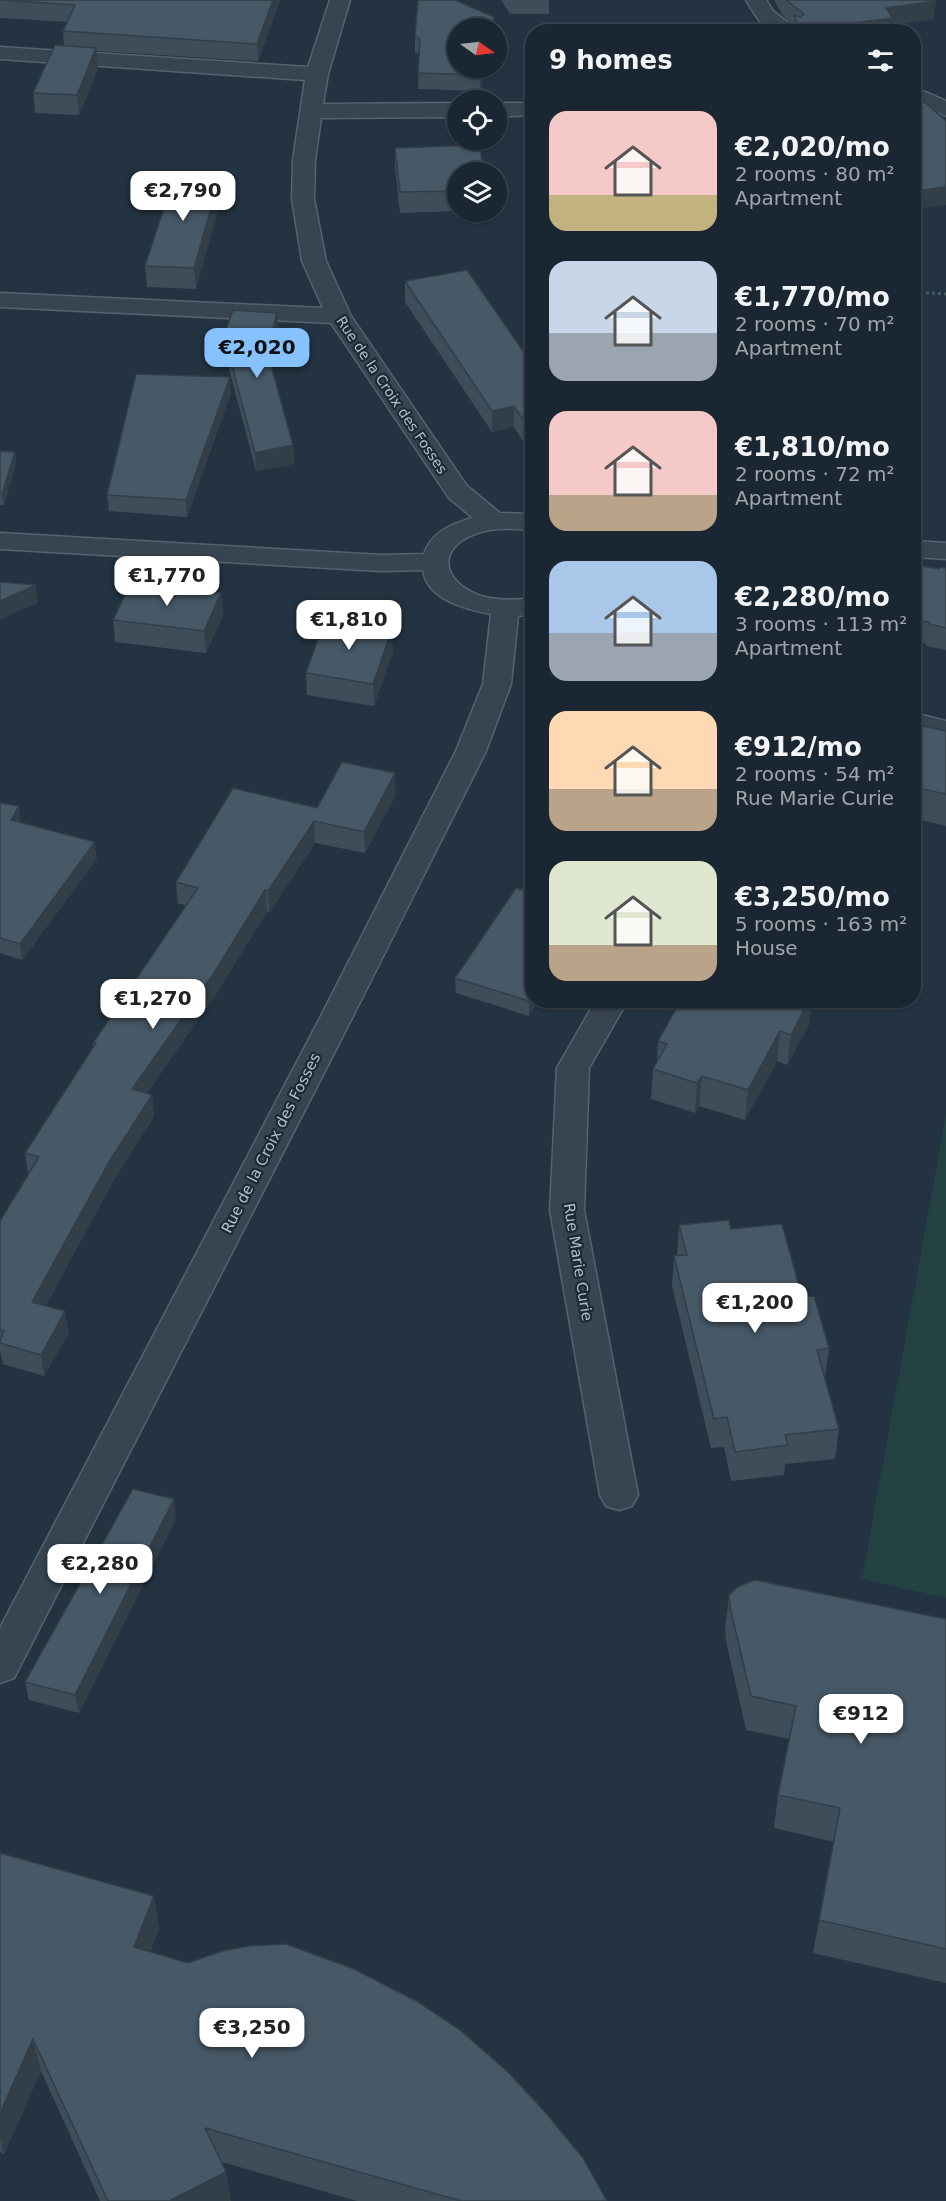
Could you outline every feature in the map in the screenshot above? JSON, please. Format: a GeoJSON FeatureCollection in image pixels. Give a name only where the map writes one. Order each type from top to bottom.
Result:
{"type":"FeatureCollection","features":[{"type":"Feature","properties":{"kind":"street","name":"Rue de la Croix des Fosses"},"geometry":{"type":"LineString","coordinates":[[340,0],[317,74],[304,160],[303,199],[314,261],[339,316],[458,492],[493,521]]}},
{"type":"Feature","properties":{"kind":"street"},"geometry":{"type":"LineString","coordinates":[[756,0],[765,15],[778,24]]}},
{"type":"Feature","properties":{"kind":"street"},"geometry":{"type":"LineString","coordinates":[[0,53],[317,74]]}},
{"type":"Feature","properties":{"kind":"street"},"geometry":{"type":"LineString","coordinates":[[921,98],[946,110]]}},
{"type":"Feature","properties":{"kind":"street"},"geometry":{"type":"LineString","coordinates":[[507,110],[525,109]]}},
{"type":"Feature","properties":{"kind":"street"},"geometry":{"type":"LineString","coordinates":[[310,111],[447,110]]}},
{"type":"Feature","properties":{"kind":"street"},"geometry":{"type":"LineString","coordinates":[[0,300],[339,316]]}},
{"type":"Feature","properties":{"kind":"street"},"geometry":{"type":"LineString","coordinates":[[519,608],[483,605],[462,598],[447,588],[438,576],[435,562],[440,548],[453,536],[470,526],[514,519],[525,521]]}},
{"type":"Feature","properties":{"kind":"street"},"geometry":{"type":"LineString","coordinates":[[0,541],[381,562],[435,562]]}},
{"type":"Feature","properties":{"kind":"street"},"geometry":{"type":"LineString","coordinates":[[921,549],[946,550]]}},
{"type":"Feature","properties":{"kind":"street","name":"Rue de la Croix des Fosses"},"geometry":{"type":"LineString","coordinates":[[0,1666],[325,1039],[471,751],[497,684],[519,608]]}},
{"type":"Feature","properties":{"kind":"street"},"geometry":{"type":"LineString","coordinates":[[921,724],[946,730]]}},
{"type":"Feature","properties":{"kind":"street","name":"Rue Marie Curie"},"geometry":{"type":"LineString","coordinates":[[607,1008],[573,1068],[567,1209],[619,1495]]}},
{"type":"Feature","properties":{"kind":"path"},"geometry":{"type":"LineString","coordinates":[[921,292],[946,294]]}},
{"type":"Feature","properties":{"kind":"green space"},"geometry":{"type":"Polygon","coordinates":[[[946,1115],[946,1598],[862,1579],[946,1115]]]}},
{"type":"Feature","properties":{"kind":"building"},"geometry":{"type":"Polygon","coordinates":[[[0,0],[273,0],[257,44],[63,31],[75,5],[0,0]]]}},
{"type":"Feature","properties":{"kind":"building"},"geometry":{"type":"Polygon","coordinates":[[[418,0],[455,0],[494,17],[447,18],[447,74],[418,73],[420,39],[415,35],[418,0]]]}},
{"type":"Feature","properties":{"kind":"building"},"geometry":{"type":"Polygon","coordinates":[[[786,0],[936,1],[886,8],[893,18],[847,24],[798,24],[794,16],[801,17],[804,14],[786,0]]]}},
{"type":"Feature","properties":{"kind":"building"},"geometry":{"type":"Polygon","coordinates":[[[55,45],[96,48],[77,95],[33,93],[55,45]]]}},
{"type":"Feature","properties":{"kind":"building"},"geometry":{"type":"Polygon","coordinates":[[[921,99],[946,121],[946,187],[921,190],[921,99]]]}},
{"type":"Feature","properties":{"kind":"building"},"geometry":{"type":"Polygon","coordinates":[[[447,146],[447,150],[481,150],[482,162],[447,162],[447,191],[400,192],[395,148],[447,146]]]}},
{"type":"Feature","properties":{"kind":"building"},"geometry":{"type":"Polygon","coordinates":[[[175,174],[220,177],[194,268],[145,266],[175,174]]]}},
{"type":"Feature","properties":{"kind":"building"},"geometry":{"type":"Polygon","coordinates":[[[467,270],[525,354],[525,422],[514,406],[492,411],[405,281],[467,270]]]}},
{"type":"Feature","properties":{"kind":"building"},"geometry":{"type":"Polygon","coordinates":[[[233,310],[277,313],[267,351],[293,445],[255,453],[224,335],[233,310]]]}},
{"type":"Feature","properties":{"kind":"building"},"geometry":{"type":"Polygon","coordinates":[[[136,374],[230,377],[186,500],[107,495],[136,374]]]}},
{"type":"Feature","properties":{"kind":"building"},"geometry":{"type":"Polygon","coordinates":[[[0,451],[15,452],[2,494],[0,494],[0,451]]]}},
{"type":"Feature","properties":{"kind":"building"},"geometry":{"type":"Polygon","coordinates":[[[923,566],[946,568],[946,628],[921,620],[923,566]]]}},
{"type":"Feature","properties":{"kind":"building"},"geometry":{"type":"Polygon","coordinates":[[[0,582],[36,585],[0,601],[0,582]]]}},
{"type":"Feature","properties":{"kind":"building"},"geometry":{"type":"Polygon","coordinates":[[[131,582],[221,593],[204,631],[113,620],[131,582]]]}},
{"type":"Feature","properties":{"kind":"building"},"geometry":{"type":"Polygon","coordinates":[[[325,619],[392,629],[373,684],[306,673],[325,619]]]}},
{"type":"Feature","properties":{"kind":"building"},"geometry":{"type":"Polygon","coordinates":[[[921,726],[946,731],[946,794],[921,789],[921,726]]]}},
{"type":"Feature","properties":{"kind":"building"},"geometry":{"type":"Polygon","coordinates":[[[342,762],[395,773],[364,832],[314,821],[268,891],[265,890],[214,973],[132,1089],[152,1095],[109,1162],[32,1302],[65,1311],[41,1355],[0,1343],[4,1331],[0,1330],[0,1221],[39,1157],[25,1153],[96,1043],[93,1043],[198,888],[176,882],[233,788],[317,808],[342,762]]]}},
{"type":"Feature","properties":{"kind":"building"},"geometry":{"type":"Polygon","coordinates":[[[0,803],[19,806],[11,820],[95,842],[20,944],[0,938],[0,803]]]}},
{"type":"Feature","properties":{"kind":"building"},"geometry":{"type":"Polygon","coordinates":[[[525,883],[525,1000],[455,978],[516,888],[522,890],[525,883]]]}},
{"type":"Feature","properties":{"kind":"building"},"geometry":{"type":"Polygon","coordinates":[[[677,1008],[805,1008],[791,1035],[780,1031],[748,1090],[702,1076],[697,1083],[653,1069],[667,1044],[658,1041],[677,1008]]]}},
{"type":"Feature","properties":{"kind":"building"},"geometry":{"type":"Polygon","coordinates":[[[729,1220],[731,1229],[782,1224],[802,1297],[814,1296],[829,1348],[817,1350],[839,1429],[785,1435],[788,1445],[735,1452],[727,1417],[714,1419],[674,1256],[687,1255],[679,1225],[729,1220]]]}},
{"type":"Feature","properties":{"kind":"building"},"geometry":{"type":"Polygon","coordinates":[[[133,1489],[174,1499],[75,1695],[25,1682],[133,1489]]]}},
{"type":"Feature","properties":{"kind":"building"},"geometry":{"type":"Polygon","coordinates":[[[754,1580],[946,1619],[946,1949],[819,1920],[840,1808],[778,1795],[796,1706],[751,1696],[729,1595],[738,1587],[754,1580]]]}},
{"type":"Feature","properties":{"kind":"building"},"geometry":{"type":"Polygon","coordinates":[[[0,1853],[154,1896],[134,1947],[188,1963],[222,1951],[249,1946],[286,1944],[354,1969],[418,2002],[460,2030],[508,2072],[583,2158],[607,2201],[461,2201],[205,2128],[226,2172],[169,2201],[108,2201],[33,2039],[0,2113],[0,1853]]]}}]}
